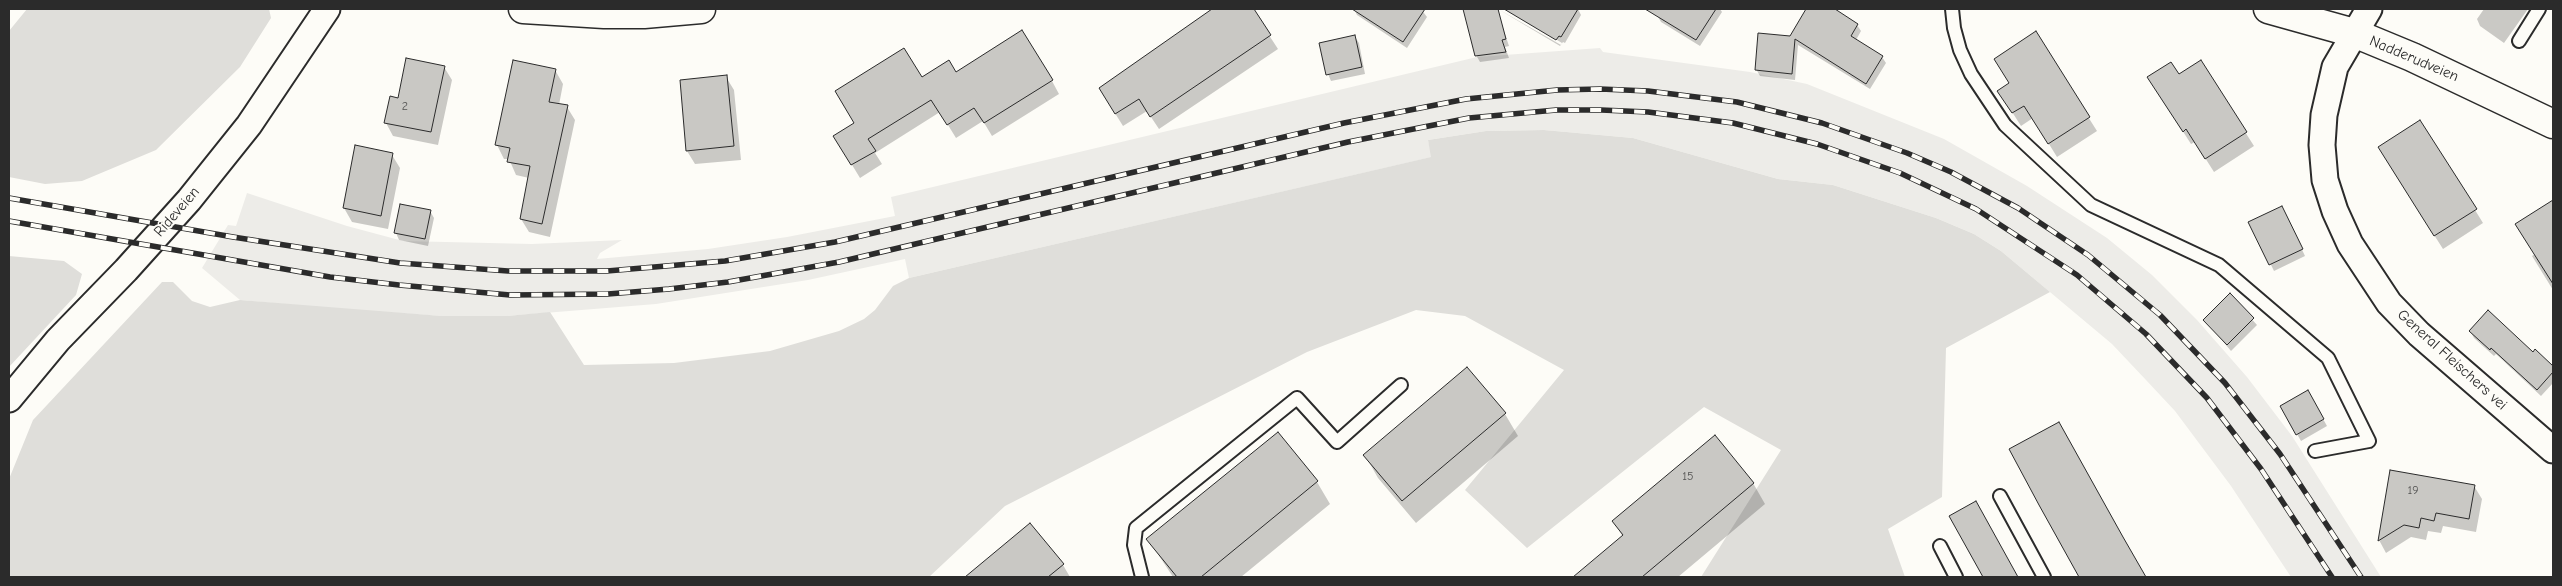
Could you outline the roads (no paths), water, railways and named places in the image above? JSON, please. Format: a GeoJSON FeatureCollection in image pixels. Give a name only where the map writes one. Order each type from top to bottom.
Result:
{"type":"FeatureCollection","features":[{"type":"Feature","properties":{"kind":"main road"},"geometry":{"type":"LineString","coordinates":[[523,9],[604,14],[644,14],[702,9]]}},
{"type":"Feature","properties":{"kind":"main road","name":"Nadderudveien"},"geometry":{"type":"LineString","coordinates":[[2268,9],[2354,33],[2440,70],[2553,124]]}},
{"type":"Feature","properties":{"kind":"street","name":"Rideveien"},"geometry":{"type":"LineString","coordinates":[[9,400],[58,340],[126,270],[208,177],[249,125],[327,9]]}},
{"type":"Feature","properties":{"kind":"street","name":"General Fleischers vei"},"geometry":{"type":"LineString","coordinates":[[2369,9],[2335,67],[2324,115],[2322,145],[2326,180],[2350,244],[2389,303],[2419,334],[2553,450]]}},
{"type":"Feature","properties":{"kind":"lane"},"geometry":{"type":"LineString","coordinates":[[1952,9],[1960,50],[1971,74],[2005,125],[2091,205],[2219,265],[2328,358],[2369,441],[2314,451]]}},
{"type":"Feature","properties":{"kind":"lane"},"geometry":{"type":"LineString","coordinates":[[2519,41],[2539,9]]}},
{"type":"Feature","properties":{"kind":"lane"},"geometry":{"type":"LineString","coordinates":[[1142,577],[1134,545],[1136,528],[1297,398],[1337,442],[1401,385]]}},
{"type":"Feature","properties":{"kind":"lane"},"geometry":{"type":"LineString","coordinates":[[2000,496],[2044,577]]}},
{"type":"Feature","properties":{"kind":"lane"},"geometry":{"type":"LineString","coordinates":[[1940,546],[1956,577]]}},
{"type":"Feature","properties":{"kind":"railway"},"geometry":{"type":"LineString","coordinates":[[9,198],[233,237],[400,263],[508,271],[607,271],[725,261],[835,242],[1344,123],[1466,99],[1557,90],[1600,89],[1648,91],[1737,102],[1822,123],[1907,153],[1951,172],[2018,208],[2088,255],[2160,315],[2225,383],[2280,454],[2361,577]]}},
{"type":"Feature","properties":{"kind":"railway"},"geometry":{"type":"LineString","coordinates":[[9,221],[330,277],[510,295],[608,294],[728,282],[839,262],[1348,142],[1469,118],[1556,110],[1601,110],[1648,112],[1733,123],[1817,144],[1900,173],[1976,209],[2077,275],[2146,334],[2207,398],[2261,469],[2332,577]]}}]}
